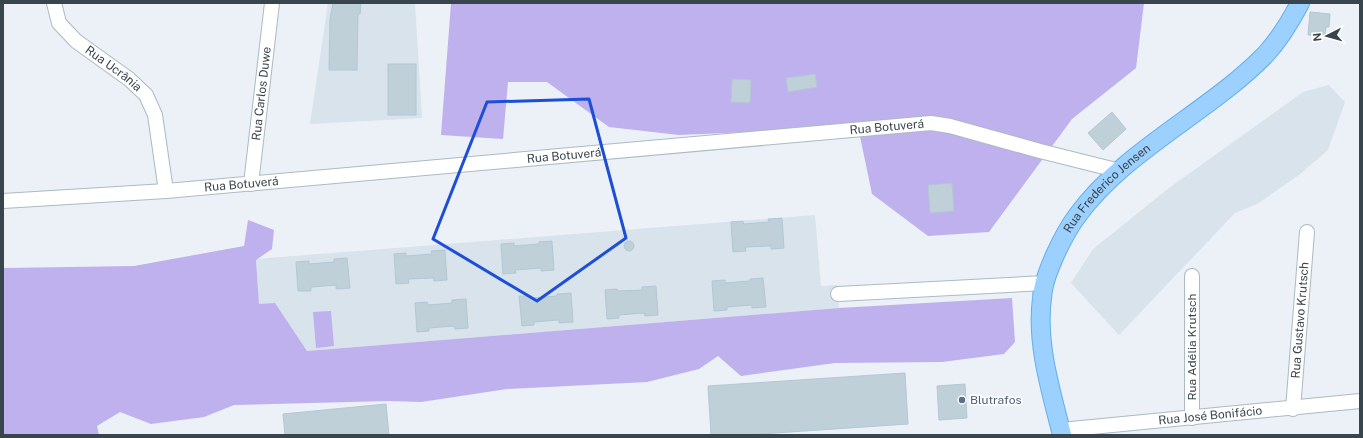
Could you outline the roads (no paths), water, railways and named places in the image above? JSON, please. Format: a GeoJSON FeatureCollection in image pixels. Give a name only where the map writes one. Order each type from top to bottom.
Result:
{"type":"FeatureCollection","features":[{"type":"Feature","properties":{"kind":"main road","name":"Rua Frederico Jensen"},"geometry":{"type":"LineString","coordinates":[[1061,433],[1044,355],[1041,330],[1042,298],[1045,283],[1059,247],[1077,215],[1120,171],[1253,67],[1278,39],[1300,3]]}},
{"type":"Feature","properties":{"kind":"street","name":"Rua Ucrânia"},"geometry":{"type":"LineString","coordinates":[[54,3],[59,23],[76,41],[129,79],[146,95],[155,115],[166,191]]}},
{"type":"Feature","properties":{"kind":"street","name":"Rua Carlos Duwe"},"geometry":{"type":"LineString","coordinates":[[251,184],[272,3]]}},
{"type":"Feature","properties":{"kind":"street","name":"Rua Botuverá"},"geometry":{"type":"LineString","coordinates":[[3,201],[251,184],[931,124],[950,126],[1120,171]]}},
{"type":"Feature","properties":{"kind":"street","name":"Rua Gustavo Krutsch"},"geometry":{"type":"LineString","coordinates":[[1293,409],[1307,232]]}},
{"type":"Feature","properties":{"kind":"street","name":"Rua Adélia Krutsch"},"geometry":{"type":"LineString","coordinates":[[1192,276],[1192,418]]}},
{"type":"Feature","properties":{"kind":"street"},"geometry":{"type":"LineString","coordinates":[[838,294],[1045,283]]}},
{"type":"Feature","properties":{"kind":"street","name":"Rua José Bonifácio"},"geometry":{"type":"LineString","coordinates":[[1061,433],[1360,401]]}},
{"type":"Feature","properties":{"kind":"place","name":"Blutrafos"},"geometry":{"type":"Point","coordinates":[962,400]}}]}
